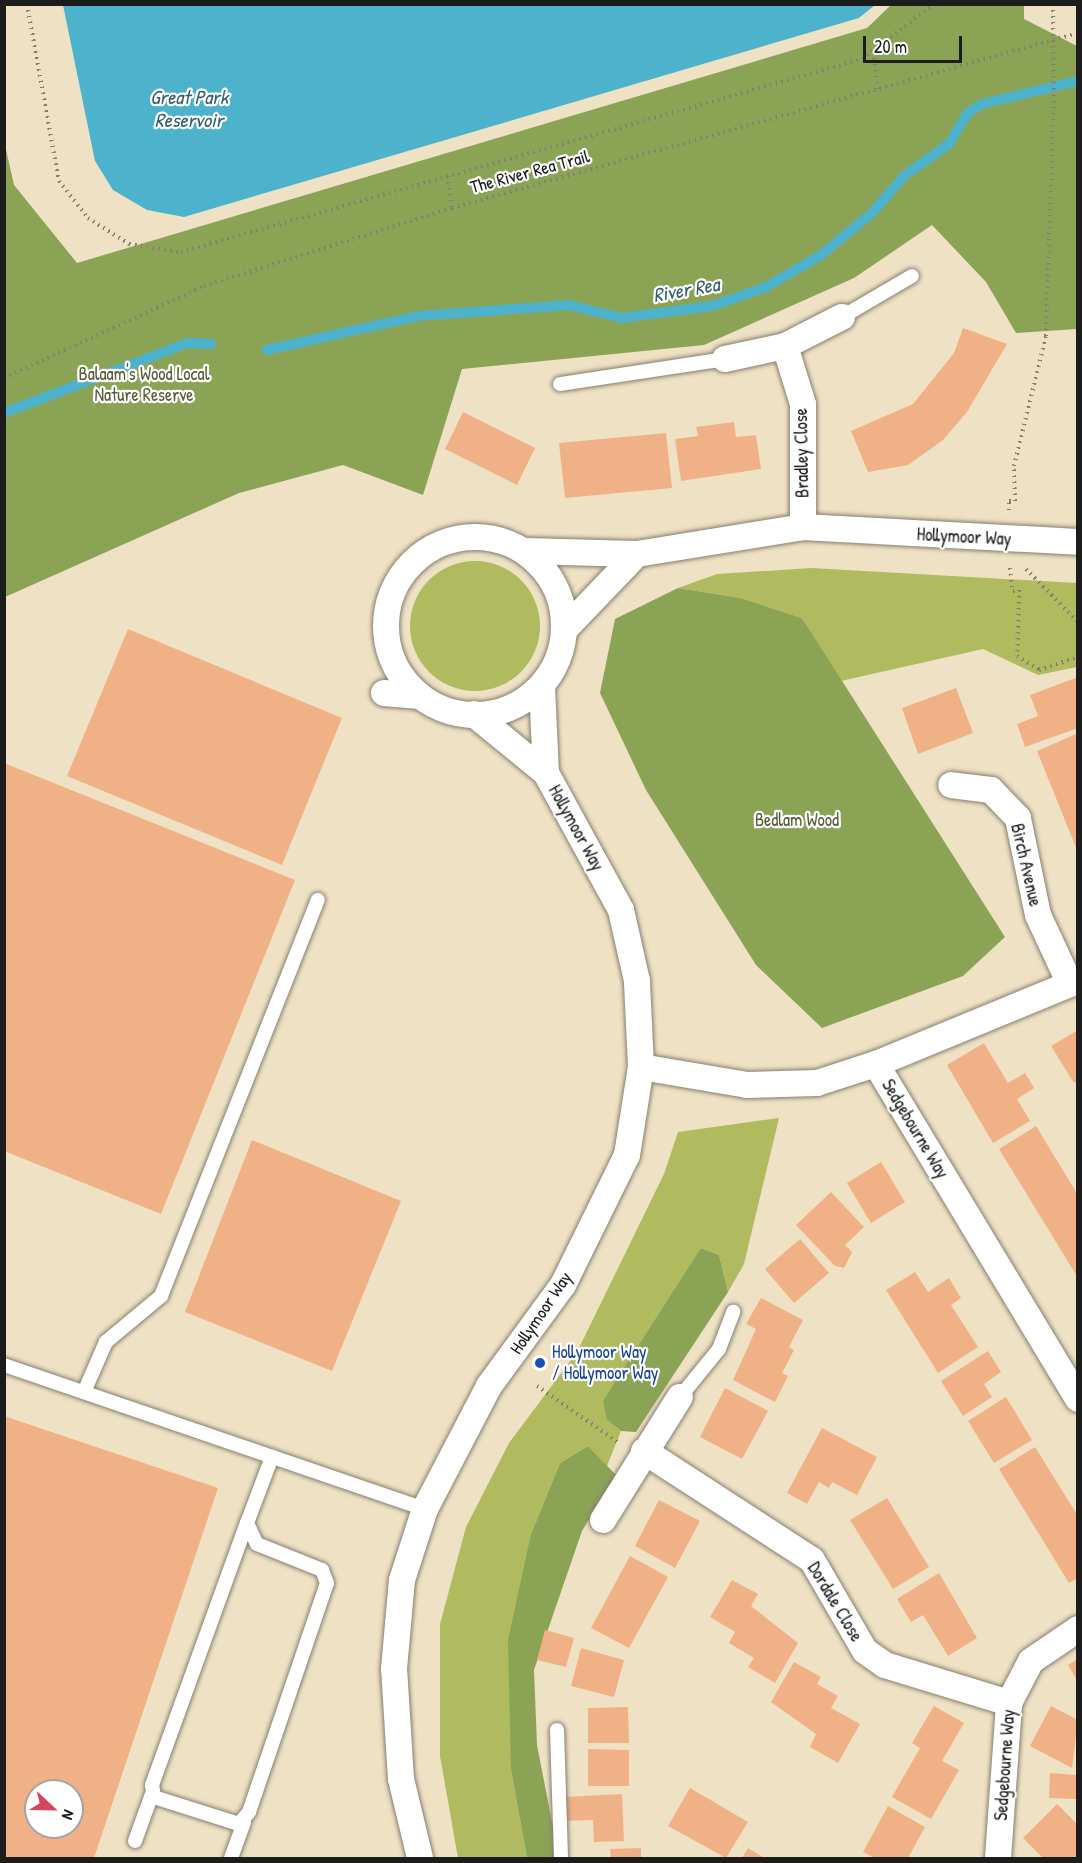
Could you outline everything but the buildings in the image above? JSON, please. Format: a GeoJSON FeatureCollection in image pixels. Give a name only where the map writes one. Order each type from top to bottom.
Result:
{"type":"FeatureCollection","features":[{"type":"Feature","properties":{"kind":"street"},"geometry":{"type":"LineString","coordinates":[[725,359],[785,346],[842,317]]}},
{"type":"Feature","properties":{"kind":"street","name":"Bradley Close"},"geometry":{"type":"LineString","coordinates":[[785,346],[803,404],[803,526]]}},
{"type":"Feature","properties":{"kind":"street","name":"Hollymoor Way"},"geometry":{"type":"LineString","coordinates":[[525,551],[637,554],[803,526],[1016,550],[1077,542]]}},
{"type":"Feature","properties":{"kind":"street"},"geometry":{"type":"LineString","coordinates":[[384,693],[420,696],[459,714],[474,714],[517,704],[542,686],[558,659],[564,630],[561,600],[547,572],[525,551],[497,539],[469,536],[441,542],[417,558],[398,580],[387,606],[379,642],[420,696]]}},
{"type":"Feature","properties":{"kind":"street"},"geometry":{"type":"LineString","coordinates":[[564,630],[637,554]]}},
{"type":"Feature","properties":{"kind":"street","name":"Hollymoor Way"},"geometry":{"type":"LineString","coordinates":[[542,686],[546,773]]}},
{"type":"Feature","properties":{"kind":"street","name":"Hollymoor Way"},"geometry":{"type":"LineString","coordinates":[[420,1858],[401,1779],[394,1669],[402,1580],[424,1509],[489,1386],[568,1275],[627,1155],[641,1067],[637,981],[621,910],[546,773],[474,714]]}},
{"type":"Feature","properties":{"kind":"street","name":"Birch Avenue"},"geometry":{"type":"LineString","coordinates":[[876,1064],[1073,982],[1038,915],[1018,819],[991,790],[951,785]]}},
{"type":"Feature","properties":{"kind":"street","name":"Sedgebourne Way"},"geometry":{"type":"LineString","coordinates":[[641,1067],[758,1085],[817,1083],[876,1064],[1077,1399]]}},
{"type":"Feature","properties":{"kind":"street"},"geometry":{"type":"LineString","coordinates":[[603,1520],[644,1451],[680,1397]]}},
{"type":"Feature","properties":{"kind":"street","name":"Dordale Close"},"geometry":{"type":"LineString","coordinates":[[644,1451],[812,1560],[865,1651],[885,1665],[909,1677],[1010,1703]]}},
{"type":"Feature","properties":{"kind":"street","name":"Sedgebourne Way"},"geometry":{"type":"LineString","coordinates":[[998,1858],[1010,1703],[1031,1661],[1077,1629]]}},
{"type":"Feature","properties":{"kind":"lane"},"geometry":{"type":"LineString","coordinates":[[842,317],[912,276]]}},
{"type":"Feature","properties":{"kind":"lane"},"geometry":{"type":"LineString","coordinates":[[560,384],[725,359]]}},
{"type":"Feature","properties":{"kind":"lane"},"geometry":{"type":"LineString","coordinates":[[84,1392],[106,1342],[160,1296],[318,900]]}},
{"type":"Feature","properties":{"kind":"lane"},"geometry":{"type":"LineString","coordinates":[[680,1397],[718,1348],[733,1312]]}},
{"type":"Feature","properties":{"kind":"lane"},"geometry":{"type":"LineString","coordinates":[[4,1365],[424,1509]]}},
{"type":"Feature","properties":{"kind":"lane"},"geometry":{"type":"LineString","coordinates":[[135,1841],[272,1457]]}},
{"type":"Feature","properties":{"kind":"lane"},"geometry":{"type":"LineString","coordinates":[[231,1858],[327,1584],[322,1570],[257,1544],[247,1523]]}},
{"type":"Feature","properties":{"kind":"lane"},"geometry":{"type":"LineString","coordinates":[[557,1730],[561,1858]]}},
{"type":"Feature","properties":{"kind":"lane"},"geometry":{"type":"LineString","coordinates":[[152,1794],[230,1822],[244,1822]]}},
{"type":"Feature","properties":{"kind":"path"},"geometry":{"type":"LineString","coordinates":[[27,4],[59,181],[88,218],[129,244],[181,252],[448,177],[874,51],[934,4]]}},
{"type":"Feature","properties":{"kind":"path"},"geometry":{"type":"LineString","coordinates":[[1053,4],[1054,92],[1046,336],[1014,466],[1016,550],[1013,591],[1019,590],[1017,656],[1039,670],[1077,657]]}},
{"type":"Feature","properties":{"kind":"path","name":"The River Rea Trail"},"geometry":{"type":"LineString","coordinates":[[4,378],[204,286],[452,208],[878,91],[1077,33]]}},
{"type":"Feature","properties":{"kind":"path"},"geometry":{"type":"LineString","coordinates":[[874,51],[878,91]]}},
{"type":"Feature","properties":{"kind":"path"},"geometry":{"type":"LineString","coordinates":[[448,177],[452,208]]}},
{"type":"Feature","properties":{"kind":"path"},"geometry":{"type":"LineString","coordinates":[[1016,550],[1030,578],[1077,622]]}},
{"type":"Feature","properties":{"kind":"path"},"geometry":{"type":"LineString","coordinates":[[537,1386],[619,1442],[644,1451]]}},
{"type":"Feature","properties":{"kind":"green space","name":"Balaam's Wood Local Nature Reserve"},"geometry":{"type":"Polygon","coordinates":[[[891,5],[1024,5],[1024,19],[1077,46],[1077,329],[1016,333],[986,282],[932,225],[854,278],[704,345],[462,369],[423,495],[343,465],[239,493],[5,597],[5,145],[14,185],[77,263],[867,28],[891,5]]]}},
{"type":"Feature","properties":{"kind":"green space"},"geometry":{"type":"Polygon","coordinates":[[[475,561],[500,566],[521,580],[535,601],[540,626],[535,651],[521,672],[500,686],[475,691],[450,686],[429,672],[415,651],[410,626],[415,601],[429,580],[450,566],[475,561]]]}},
{"type":"Feature","properties":{"kind":"green space"},"geometry":{"type":"Polygon","coordinates":[[[811,568],[1077,583],[1077,667],[1038,675],[983,649],[841,681],[802,618],[741,598],[678,588],[717,574],[811,568]]]}},
{"type":"Feature","properties":{"kind":"green space","name":"Bedlam Wood"},"geometry":{"type":"Polygon","coordinates":[[[678,588],[741,598],[802,618],[1005,937],[963,976],[822,1028],[756,965],[646,790],[600,693],[615,619],[678,588]]]}},
{"type":"Feature","properties":{"kind":"green space"},"geometry":{"type":"Polygon","coordinates":[[[779,1118],[744,1264],[728,1292],[719,1255],[701,1248],[607,1420],[621,1431],[607,1466],[588,1446],[560,1463],[531,1534],[511,1770],[527,1858],[458,1858],[440,1756],[440,1624],[466,1527],[509,1443],[577,1352],[664,1174],[678,1132],[779,1118]]]}},
{"type":"Feature","properties":{"kind":"green space"},"geometry":{"type":"Polygon","coordinates":[[[701,1248],[719,1255],[728,1292],[636,1432],[621,1431],[607,1420],[603,1401],[701,1248]]]}},
{"type":"Feature","properties":{"kind":"green space"},"geometry":{"type":"Polygon","coordinates":[[[588,1446],[616,1475],[582,1531],[534,1670],[537,1745],[559,1858],[527,1858],[511,1770],[508,1640],[531,1534],[560,1463],[588,1446]]]}},
{"type":"Feature","properties":{"kind":"water","name":"Great Park Reservoir"},"geometry":{"type":"Polygon","coordinates":[[[63,4],[875,5],[859,18],[184,217],[147,210],[113,190],[95,161],[63,4]]]}},
{"type":"Feature","properties":{"kind":"waterway","name":"River Rea"},"geometry":{"type":"LineString","coordinates":[[267,350],[419,316],[569,305],[622,318],[712,306],[766,287],[821,255],[872,213],[904,176],[949,144],[967,114],[982,104],[1078,81]]}},
{"type":"Feature","properties":{"kind":"waterway","name":"River Rea"},"geometry":{"type":"LineString","coordinates":[[4,413],[187,343],[211,344]]}},
{"type":"Feature","properties":{"kind":"place","name":"Hollymoor Way / Hollymoor Way"},"geometry":{"type":"Point","coordinates":[540,1363]}}]}
